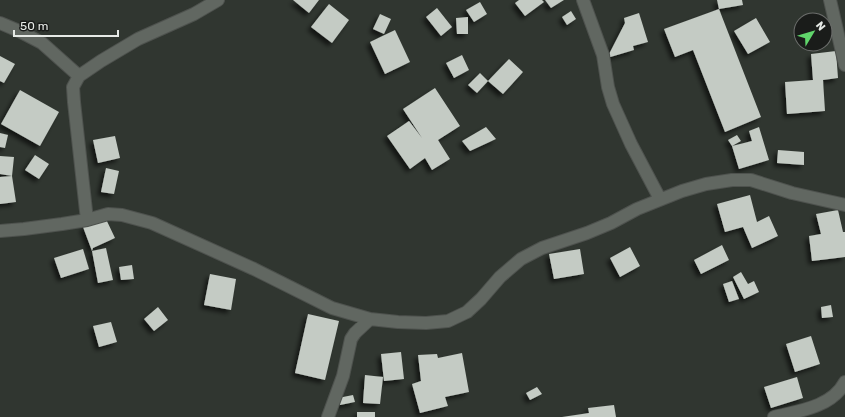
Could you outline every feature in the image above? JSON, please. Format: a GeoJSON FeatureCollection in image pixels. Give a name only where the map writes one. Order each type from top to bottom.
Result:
{"type":"FeatureCollection","features":[{"type":"Feature","properties":{"kind":"street"},"geometry":{"type":"LineString","coordinates":[[87,220],[74,102],[74,87],[79,76],[138,39],[194,14],[218,0]]}},
{"type":"Feature","properties":{"kind":"street"},"geometry":{"type":"LineString","coordinates":[[583,0],[603,55],[608,87],[613,104],[631,144],[660,199]]}},
{"type":"Feature","properties":{"kind":"street"},"geometry":{"type":"LineString","coordinates":[[830,0],[845,65]]}},
{"type":"Feature","properties":{"kind":"street"},"geometry":{"type":"LineString","coordinates":[[0,23],[19,31],[42,44],[79,76]]}},
{"type":"Feature","properties":{"kind":"street"},"geometry":{"type":"LineString","coordinates":[[0,231],[87,220],[108,214],[122,215],[152,223],[254,269],[332,308],[370,319],[426,324],[448,321],[467,312],[481,299],[500,277],[521,259],[542,248],[611,223],[660,199],[706,184],[732,180],[751,180],[799,195],[845,205]]}},
{"type":"Feature","properties":{"kind":"street"},"geometry":{"type":"LineString","coordinates":[[328,417],[343,376],[351,339],[355,333],[370,319]]}},
{"type":"Feature","properties":{"kind":"street"},"geometry":{"type":"LineString","coordinates":[[774,417],[809,409],[828,400],[841,390],[845,382]]}},
{"type":"Feature","properties":{"kind":"building"},"geometry":{"type":"Polygon","coordinates":[[[293,0],[319,0],[309,13],[293,0]]]}},
{"type":"Feature","properties":{"kind":"building"},"geometry":{"type":"Polygon","coordinates":[[[519,0],[542,0],[544,2],[525,16],[515,3],[519,0]]]}},
{"type":"Feature","properties":{"kind":"building"},"geometry":{"type":"Polygon","coordinates":[[[545,0],[564,0],[551,8],[545,0]]]}},
{"type":"Feature","properties":{"kind":"building"},"geometry":{"type":"Polygon","coordinates":[[[717,0],[742,0],[743,5],[719,9],[717,0]]]}},
{"type":"Feature","properties":{"kind":"building"},"geometry":{"type":"Polygon","coordinates":[[[480,2],[487,14],[474,22],[466,10],[480,2]]]}},
{"type":"Feature","properties":{"kind":"building"},"geometry":{"type":"Polygon","coordinates":[[[329,4],[349,20],[332,43],[311,27],[329,4]]]}},
{"type":"Feature","properties":{"kind":"building"},"geometry":{"type":"Polygon","coordinates":[[[437,8],[452,27],[441,36],[426,17],[437,8]]]}},
{"type":"Feature","properties":{"kind":"building"},"geometry":{"type":"Polygon","coordinates":[[[719,9],[761,117],[725,132],[693,50],[675,57],[664,29],[719,9]]]}},
{"type":"Feature","properties":{"kind":"building"},"geometry":{"type":"Polygon","coordinates":[[[571,11],[576,19],[567,25],[562,17],[571,11]]]}},
{"type":"Feature","properties":{"kind":"building"},"geometry":{"type":"Polygon","coordinates":[[[639,13],[648,42],[633,46],[634,50],[607,58],[625,23],[624,18],[639,13]]]}},
{"type":"Feature","properties":{"kind":"building"},"geometry":{"type":"Polygon","coordinates":[[[380,14],[391,19],[384,34],[373,29],[380,14]]]}},
{"type":"Feature","properties":{"kind":"building"},"geometry":{"type":"Polygon","coordinates":[[[468,17],[468,34],[457,34],[456,18],[468,17]]]}},
{"type":"Feature","properties":{"kind":"building"},"geometry":{"type":"Polygon","coordinates":[[[756,18],[770,42],[748,54],[734,31],[756,18]]]}},
{"type":"Feature","properties":{"kind":"building"},"geometry":{"type":"Polygon","coordinates":[[[395,30],[410,62],[385,74],[370,42],[395,30]]]}},
{"type":"Feature","properties":{"kind":"building"},"geometry":{"type":"Polygon","coordinates":[[[836,51],[838,78],[823,80],[825,111],[787,114],[785,82],[813,80],[811,54],[836,51]]]}},
{"type":"Feature","properties":{"kind":"building"},"geometry":{"type":"Polygon","coordinates":[[[462,55],[469,70],[454,78],[446,63],[462,55]]]}},
{"type":"Feature","properties":{"kind":"building"},"geometry":{"type":"Polygon","coordinates":[[[0,56],[15,64],[4,83],[0,81],[0,56]]]}},
{"type":"Feature","properties":{"kind":"building"},"geometry":{"type":"Polygon","coordinates":[[[509,59],[523,72],[503,94],[488,81],[509,59]]]}},
{"type":"Feature","properties":{"kind":"building"},"geometry":{"type":"Polygon","coordinates":[[[480,73],[488,81],[477,93],[468,85],[480,73]]]}},
{"type":"Feature","properties":{"kind":"building"},"geometry":{"type":"Polygon","coordinates":[[[435,88],[460,126],[438,140],[450,159],[432,170],[425,158],[410,169],[387,136],[409,121],[422,138],[403,109],[435,88]]]}},
{"type":"Feature","properties":{"kind":"building"},"geometry":{"type":"Polygon","coordinates":[[[20,90],[59,112],[40,146],[1,124],[20,90]]]}},
{"type":"Feature","properties":{"kind":"building"},"geometry":{"type":"Polygon","coordinates":[[[486,127],[496,139],[470,151],[462,141],[486,127]]]}},
{"type":"Feature","properties":{"kind":"building"},"geometry":{"type":"Polygon","coordinates":[[[759,127],[769,160],[739,169],[732,146],[752,141],[749,131],[759,127]]]}},
{"type":"Feature","properties":{"kind":"building"},"geometry":{"type":"Polygon","coordinates":[[[0,133],[8,135],[5,148],[0,147],[0,133]]]}},
{"type":"Feature","properties":{"kind":"building"},"geometry":{"type":"Polygon","coordinates":[[[737,135],[741,141],[732,146],[728,140],[737,135]]]}},
{"type":"Feature","properties":{"kind":"building"},"geometry":{"type":"Polygon","coordinates":[[[115,136],[120,158],[98,163],[93,140],[115,136]]]}},
{"type":"Feature","properties":{"kind":"building"},"geometry":{"type":"Polygon","coordinates":[[[778,150],[804,152],[804,165],[777,163],[778,150]]]}},
{"type":"Feature","properties":{"kind":"building"},"geometry":{"type":"Polygon","coordinates":[[[35,155],[49,164],[39,179],[25,170],[35,155]]]}},
{"type":"Feature","properties":{"kind":"building"},"geometry":{"type":"Polygon","coordinates":[[[0,156],[14,157],[12,176],[0,174],[0,156]]]}},
{"type":"Feature","properties":{"kind":"building"},"geometry":{"type":"Polygon","coordinates":[[[106,168],[119,171],[114,194],[101,192],[106,168]]]}},
{"type":"Feature","properties":{"kind":"building"},"geometry":{"type":"Polygon","coordinates":[[[12,176],[16,202],[0,204],[0,177],[12,176]]]}},
{"type":"Feature","properties":{"kind":"building"},"geometry":{"type":"Polygon","coordinates":[[[750,195],[757,222],[769,216],[778,236],[752,248],[743,227],[725,232],[717,204],[750,195]]]}},
{"type":"Feature","properties":{"kind":"building"},"geometry":{"type":"Polygon","coordinates":[[[838,210],[843,232],[845,232],[845,257],[812,261],[809,236],[821,234],[816,214],[838,210]]]}},
{"type":"Feature","properties":{"kind":"building"},"geometry":{"type":"Polygon","coordinates":[[[105,217],[115,238],[93,248],[92,251],[83,227],[105,217]]]}},
{"type":"Feature","properties":{"kind":"building"},"geometry":{"type":"Polygon","coordinates":[[[722,245],[729,260],[701,274],[694,260],[722,245]]]}},
{"type":"Feature","properties":{"kind":"building"},"geometry":{"type":"Polygon","coordinates":[[[630,247],[640,266],[620,277],[610,258],[630,247]]]}},
{"type":"Feature","properties":{"kind":"building"},"geometry":{"type":"Polygon","coordinates":[[[106,248],[113,280],[98,283],[92,251],[106,248]]]}},
{"type":"Feature","properties":{"kind":"building"},"geometry":{"type":"Polygon","coordinates":[[[83,249],[89,269],[61,278],[54,258],[83,249]]]}},
{"type":"Feature","properties":{"kind":"building"},"geometry":{"type":"Polygon","coordinates":[[[580,249],[584,274],[554,279],[549,254],[580,249]]]}},
{"type":"Feature","properties":{"kind":"building"},"geometry":{"type":"Polygon","coordinates":[[[132,265],[134,279],[121,280],[119,267],[132,265]]]}},
{"type":"Feature","properties":{"kind":"building"},"geometry":{"type":"Polygon","coordinates":[[[741,272],[748,284],[754,281],[759,292],[744,299],[733,277],[741,272]]]}},
{"type":"Feature","properties":{"kind":"building"},"geometry":{"type":"Polygon","coordinates":[[[210,274],[236,279],[231,310],[204,305],[210,274]]]}},
{"type":"Feature","properties":{"kind":"building"},"geometry":{"type":"Polygon","coordinates":[[[732,281],[739,299],[729,302],[723,284],[732,281]]]}},
{"type":"Feature","properties":{"kind":"building"},"geometry":{"type":"Polygon","coordinates":[[[831,305],[833,317],[822,318],[821,307],[831,305]]]}},
{"type":"Feature","properties":{"kind":"building"},"geometry":{"type":"Polygon","coordinates":[[[158,307],[168,320],[154,331],[144,319],[158,307]]]}},
{"type":"Feature","properties":{"kind":"building"},"geometry":{"type":"Polygon","coordinates":[[[308,314],[339,321],[325,380],[295,373],[308,314]]]}},
{"type":"Feature","properties":{"kind":"building"},"geometry":{"type":"Polygon","coordinates":[[[111,322],[117,342],[99,347],[93,326],[111,322]]]}},
{"type":"Feature","properties":{"kind":"building"},"geometry":{"type":"Polygon","coordinates":[[[811,336],[820,364],[795,372],[786,344],[811,336]]]}},
{"type":"Feature","properties":{"kind":"building"},"geometry":{"type":"Polygon","coordinates":[[[401,352],[404,379],[384,381],[381,354],[401,352]]]}},
{"type":"Feature","properties":{"kind":"building"},"geometry":{"type":"Polygon","coordinates":[[[462,353],[469,392],[445,397],[448,406],[420,413],[412,384],[421,381],[418,355],[437,354],[438,358],[462,353]]]}},
{"type":"Feature","properties":{"kind":"building"},"geometry":{"type":"Polygon","coordinates":[[[365,375],[383,377],[380,404],[363,403],[365,375]]]}},
{"type":"Feature","properties":{"kind":"building"},"geometry":{"type":"Polygon","coordinates":[[[797,377],[803,398],[771,408],[764,387],[797,377]]]}},
{"type":"Feature","properties":{"kind":"building"},"geometry":{"type":"Polygon","coordinates":[[[537,387],[542,394],[530,400],[526,393],[537,387]]]}},
{"type":"Feature","properties":{"kind":"building"},"geometry":{"type":"Polygon","coordinates":[[[353,395],[355,402],[340,405],[338,398],[353,395]]]}},
{"type":"Feature","properties":{"kind":"building"},"geometry":{"type":"Polygon","coordinates":[[[614,405],[616,417],[562,417],[589,413],[588,408],[614,405]]]}},
{"type":"Feature","properties":{"kind":"building"},"geometry":{"type":"Polygon","coordinates":[[[357,412],[375,412],[375,417],[357,417],[357,412]]]}}]}
